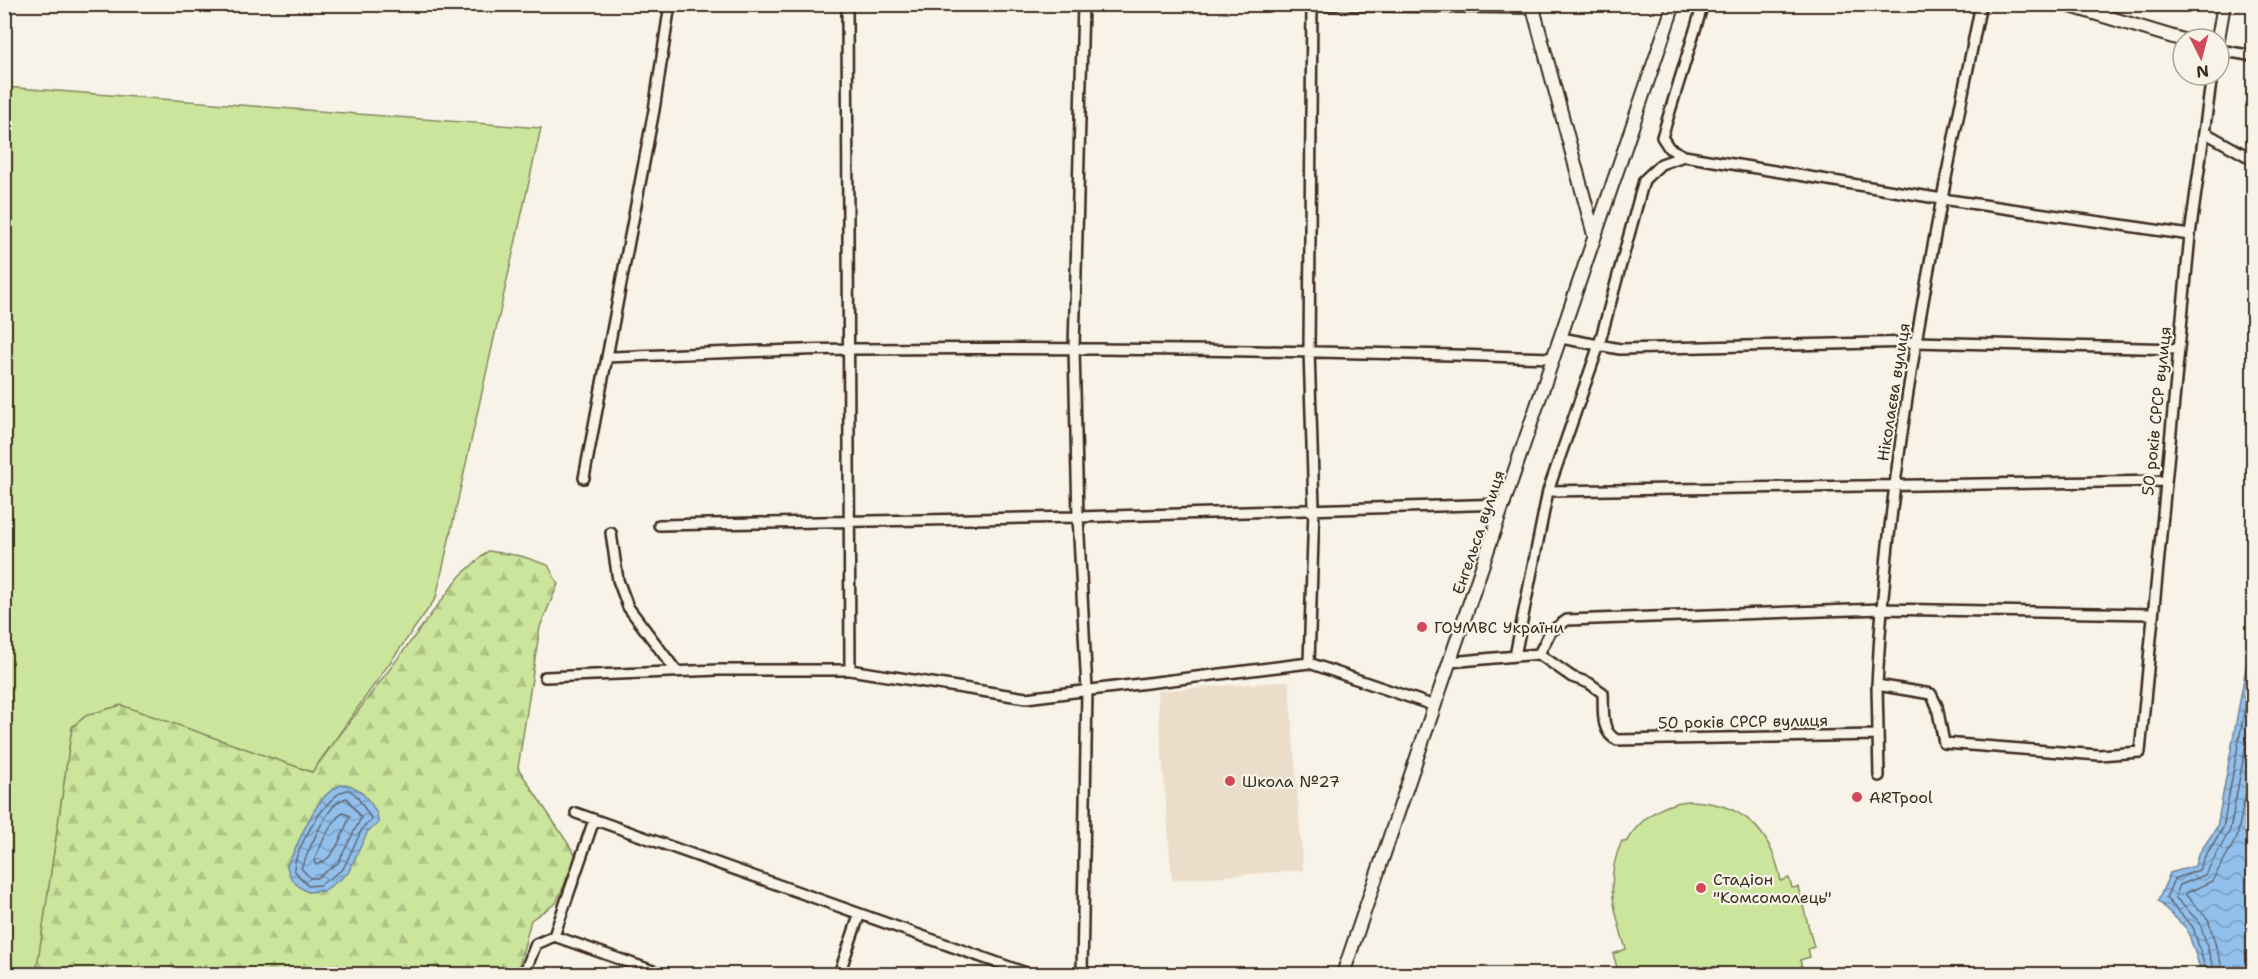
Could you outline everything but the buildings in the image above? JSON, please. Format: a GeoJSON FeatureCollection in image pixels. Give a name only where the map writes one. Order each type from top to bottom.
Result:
{"type":"FeatureCollection","features":[{"type":"Feature","properties":{"kind":"street"},"geometry":{"type":"LineString","coordinates":[[584,478],[654,110],[670,4]]}},
{"type":"Feature","properties":{"kind":"street"},"geometry":{"type":"LineString","coordinates":[[847,4],[850,670]]}},
{"type":"Feature","properties":{"kind":"street"},"geometry":{"type":"LineString","coordinates":[[1082,975],[1087,690],[1078,517],[1074,348],[1083,4]]}},
{"type":"Feature","properties":{"kind":"street"},"geometry":{"type":"LineString","coordinates":[[1253,4],[1533,6],[1594,235]]}},
{"type":"Feature","properties":{"kind":"street","name":"Енгельса вулиця"},"geometry":{"type":"LineString","coordinates":[[1343,975],[1674,4]]}},
{"type":"Feature","properties":{"kind":"street"},"geometry":{"type":"LineString","coordinates":[[1703,4],[1662,137],[1669,148],[1684,156],[1942,199],[2190,235]]}},
{"type":"Feature","properties":{"kind":"street","name":"Ніколаєва вулиця"},"geometry":{"type":"LineString","coordinates":[[1879,776],[1877,685],[1881,609],[1893,484],[1915,342],[1981,4]]}},
{"type":"Feature","properties":{"kind":"street"},"geometry":{"type":"LineString","coordinates":[[2064,4],[2171,36]]}},
{"type":"Feature","properties":{"kind":"street"},"geometry":{"type":"LineString","coordinates":[[2220,27],[2224,4]]}},
{"type":"Feature","properties":{"kind":"street"},"geometry":{"type":"LineString","coordinates":[[1309,663],[1314,508],[1309,351],[1312,5]]}},
{"type":"Feature","properties":{"kind":"street"},"geometry":{"type":"LineString","coordinates":[[2231,52],[2253,56]]}},
{"type":"Feature","properties":{"kind":"street","name":"50 років СРСР вулиця"},"geometry":{"type":"LineString","coordinates":[[1877,685],[1930,694],[1937,706],[1944,743],[2099,755],[2140,752],[2190,235],[2210,87]]}},
{"type":"Feature","properties":{"kind":"street"},"geometry":{"type":"LineString","coordinates":[[2204,132],[2253,160]]}},
{"type":"Feature","properties":{"kind":"street"},"geometry":{"type":"LineString","coordinates":[[1515,656],[1548,491],[1599,345],[1644,180],[1661,164],[1684,156]]}},
{"type":"Feature","properties":{"kind":"street"},"geometry":{"type":"LineString","coordinates":[[1562,338],[1620,349],[1915,342],[2179,349]]}},
{"type":"Feature","properties":{"kind":"street"},"geometry":{"type":"LineString","coordinates":[[607,357],[847,349],[1074,348],[1309,351],[1554,358]]}},
{"type":"Feature","properties":{"kind":"street"},"geometry":{"type":"LineString","coordinates":[[1548,491],[2166,481]]}},
{"type":"Feature","properties":{"kind":"street"},"geometry":{"type":"LineString","coordinates":[[659,525],[1078,517],[1314,508],[1505,504]]}},
{"type":"Feature","properties":{"kind":"street"},"geometry":{"type":"LineString","coordinates":[[611,533],[618,580],[628,607],[677,672]]}},
{"type":"Feature","properties":{"kind":"street"},"geometry":{"type":"LineString","coordinates":[[1450,662],[1539,654],[1550,632],[1567,620],[1881,609],[2152,614]]}},
{"type":"Feature","properties":{"kind":"street","name":"50 років СРСР вулиця"},"geometry":{"type":"LineString","coordinates":[[1539,654],[1572,677],[1589,683],[1603,693],[1605,729],[1617,740],[1877,735]]}},
{"type":"Feature","properties":{"kind":"street"},"geometry":{"type":"LineString","coordinates":[[545,677],[677,672],[850,670],[1026,698],[1309,663],[1435,706]]}},
{"type":"Feature","properties":{"kind":"street"},"geometry":{"type":"LineString","coordinates":[[576,813],[1029,975]]}},
{"type":"Feature","properties":{"kind":"street"},"geometry":{"type":"LineString","coordinates":[[554,936],[594,819]]}},
{"type":"Feature","properties":{"kind":"street"},"geometry":{"type":"LineString","coordinates":[[839,975],[859,916]]}},
{"type":"Feature","properties":{"kind":"street"},"geometry":{"type":"LineString","coordinates":[[524,975],[536,944],[554,936],[662,975]]}},
{"type":"Feature","properties":{"kind":"shaded area","name":"Школа №27"},"geometry":{"type":"Polygon","coordinates":[[[1289,681],[1303,870],[1172,880],[1157,691],[1289,681]]]}},
{"type":"Feature","properties":{"kind":"green space"},"geometry":{"type":"Polygon","coordinates":[[[5,87],[541,128],[436,598],[312,772],[121,705],[87,715],[72,727],[36,974],[4,974],[5,87]]]}},
{"type":"Feature","properties":{"kind":"green space"},"geometry":{"type":"Polygon","coordinates":[[[488,551],[521,556],[548,565],[558,584],[540,627],[518,768],[577,857],[556,903],[531,920],[517,974],[36,974],[72,727],[87,715],[121,705],[312,772],[460,576],[488,551]]]}},
{"type":"Feature","properties":{"kind":"green space","name":"Стадіон \"Комсомолець\""},"geometry":{"type":"Polygon","coordinates":[[[1688,801],[1724,807],[1739,813],[1751,822],[1770,847],[1781,881],[1789,878],[1792,888],[1798,887],[1814,947],[1808,949],[1810,957],[1800,960],[1804,974],[1632,974],[1631,972],[1619,974],[1613,954],[1626,949],[1615,908],[1612,882],[1613,869],[1622,841],[1626,842],[1638,826],[1660,809],[1688,801]]]}},
{"type":"Feature","properties":{"kind":"water"},"geometry":{"type":"Polygon","coordinates":[[[2253,629],[2253,974],[2202,974],[2187,929],[2158,901],[2170,873],[2195,866],[2198,855],[2217,827],[2253,629]]]}},
{"type":"Feature","properties":{"kind":"water"},"geometry":{"type":"Polygon","coordinates":[[[345,784],[356,789],[368,799],[376,812],[378,824],[368,831],[348,873],[324,891],[308,892],[293,881],[287,865],[317,806],[334,788],[345,784]]]}},
{"type":"Feature","properties":{"kind":"place","name":"ГОУМВС України"},"geometry":{"type":"Point","coordinates":[1422,627]}},
{"type":"Feature","properties":{"kind":"place","name":"Школа №27"},"geometry":{"type":"Point","coordinates":[1230,781]}},
{"type":"Feature","properties":{"kind":"place","name":"ARTpool"},"geometry":{"type":"Point","coordinates":[1857,797]}},
{"type":"Feature","properties":{"kind":"place","name":"Стадіон \"Комсомолець\""},"geometry":{"type":"Point","coordinates":[1701,888]}}]}
